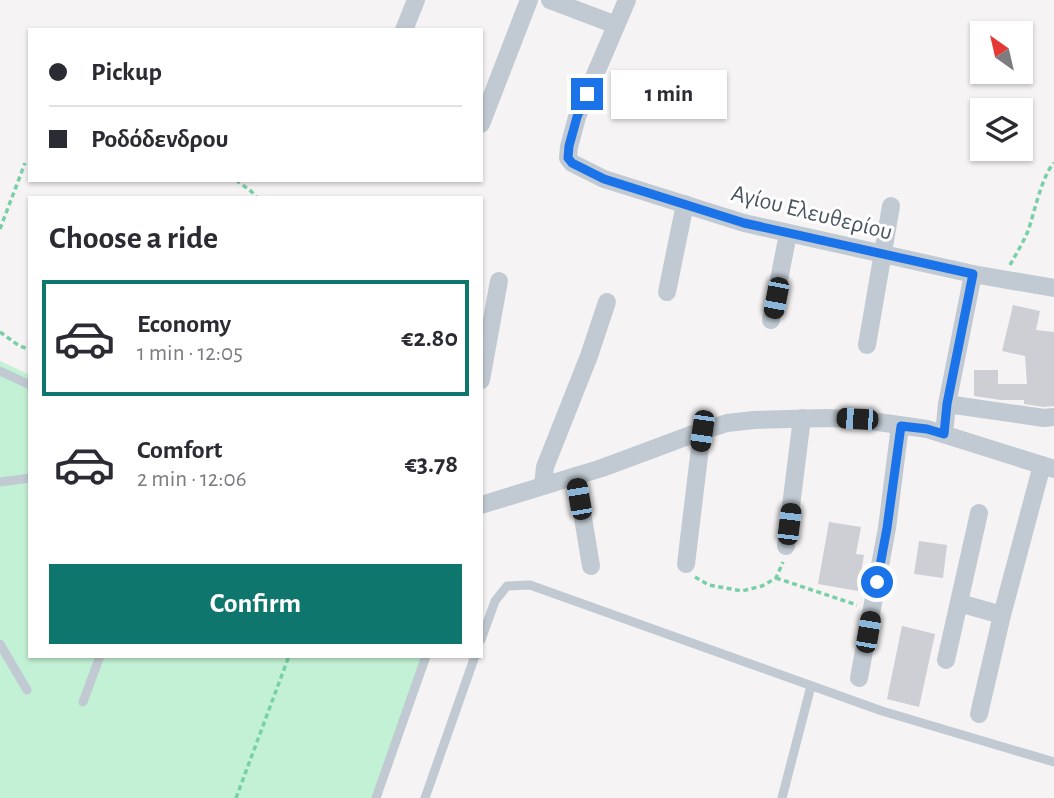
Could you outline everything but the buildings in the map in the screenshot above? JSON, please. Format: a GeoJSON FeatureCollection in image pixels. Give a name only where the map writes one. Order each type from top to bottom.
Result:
{"type":"FeatureCollection","features":[{"type":"Feature","properties":{"kind":"street"},"geometry":{"type":"LineString","coordinates":[[405,28],[416,0]]}},
{"type":"Feature","properties":{"kind":"street"},"geometry":{"type":"LineString","coordinates":[[483,119],[529,0]]}},
{"type":"Feature","properties":{"kind":"street"},"geometry":{"type":"LineString","coordinates":[[550,0],[616,25],[627,0]]}},
{"type":"Feature","properties":{"kind":"street","name":"Αγίου Ελευθερίου"},"geometry":{"type":"LineString","coordinates":[[616,25],[577,117],[569,146],[568,158],[572,163],[604,179],[744,223],[973,274],[1054,288]]}},
{"type":"Feature","properties":{"kind":"street"},"geometry":{"type":"LineString","coordinates":[[667,292],[685,204]]}},
{"type":"Feature","properties":{"kind":"street"},"geometry":{"type":"LineString","coordinates":[[867,345],[891,206]]}},
{"type":"Feature","properties":{"kind":"street"},"geometry":{"type":"LineString","coordinates":[[771,320],[788,234]]}},
{"type":"Feature","properties":{"kind":"street"},"geometry":{"type":"LineString","coordinates":[[944,434],[947,404],[973,274]]}},
{"type":"Feature","properties":{"kind":"street"},"geometry":{"type":"LineString","coordinates":[[483,369],[499,281]]}},
{"type":"Feature","properties":{"kind":"street"},"geometry":{"type":"LineString","coordinates":[[543,485],[545,467],[589,356],[607,302]]}},
{"type":"Feature","properties":{"kind":"street"},"geometry":{"type":"LineString","coordinates":[[947,404],[1044,418],[1054,417]]}},
{"type":"Feature","properties":{"kind":"street"},"geometry":{"type":"LineString","coordinates":[[786,546],[802,418]]}},
{"type":"Feature","properties":{"kind":"street"},"geometry":{"type":"LineString","coordinates":[[483,504],[602,468],[727,423],[754,419],[857,419],[927,429],[1048,468],[1002,615],[979,715]]}},
{"type":"Feature","properties":{"kind":"street"},"geometry":{"type":"LineString","coordinates":[[859,678],[887,528],[901,426]]}},
{"type":"Feature","properties":{"kind":"street"},"geometry":{"type":"LineString","coordinates":[[685,564],[702,431]]}},
{"type":"Feature","properties":{"kind":"street"},"geometry":{"type":"LineString","coordinates":[[576,476],[591,566]]}},
{"type":"Feature","properties":{"kind":"street"},"geometry":{"type":"LineString","coordinates":[[946,660],[979,513]]}},
{"type":"Feature","properties":{"kind":"street"},"geometry":{"type":"LineString","coordinates":[[959,603],[1002,615]]}},
{"type":"Feature","properties":{"kind":"lane"},"geometry":{"type":"LineString","coordinates":[[0,371],[28,384]]}},
{"type":"Feature","properties":{"kind":"lane"},"geometry":{"type":"LineString","coordinates":[[0,482],[28,478]]}},
{"type":"Feature","properties":{"kind":"lane"},"geometry":{"type":"LineString","coordinates":[[483,634],[495,601],[507,586],[530,585],[882,712],[1054,762]]}},
{"type":"Feature","properties":{"kind":"lane"},"geometry":{"type":"LineString","coordinates":[[0,644],[27,690]]}},
{"type":"Feature","properties":{"kind":"lane"},"geometry":{"type":"LineString","coordinates":[[83,702],[99,658]]}},
{"type":"Feature","properties":{"kind":"lane"},"geometry":{"type":"LineString","coordinates":[[376,798],[425,658]]}},
{"type":"Feature","properties":{"kind":"lane"},"geometry":{"type":"LineString","coordinates":[[425,798],[474,658]]}},
{"type":"Feature","properties":{"kind":"lane"},"geometry":{"type":"LineString","coordinates":[[782,798],[811,686]]}},
{"type":"Feature","properties":{"kind":"path"},"geometry":{"type":"LineString","coordinates":[[0,229],[25,163]]}},
{"type":"Feature","properties":{"kind":"path"},"geometry":{"type":"LineString","coordinates":[[1002,279],[1027,233],[1045,179],[1054,163]]}},
{"type":"Feature","properties":{"kind":"path"},"geometry":{"type":"LineString","coordinates":[[239,182],[255,196]]}},
{"type":"Feature","properties":{"kind":"path"},"geometry":{"type":"LineString","coordinates":[[0,332],[28,349]]}},
{"type":"Feature","properties":{"kind":"path"},"geometry":{"type":"LineString","coordinates":[[685,564],[695,578],[709,585],[742,591],[762,586],[776,578],[783,565],[786,546]]}},
{"type":"Feature","properties":{"kind":"path"},"geometry":{"type":"LineString","coordinates":[[776,578],[872,609]]}},
{"type":"Feature","properties":{"kind":"path"},"geometry":{"type":"LineString","coordinates":[[236,798],[288,658]]}},
{"type":"Feature","properties":{"kind":"green space"},"geometry":{"type":"Polygon","coordinates":[[[0,361],[28,374],[28,658],[430,658],[379,798],[0,798],[0,361]]]}},
{"type":"Feature","properties":{"kind":"route"},"geometry":{"type":"LineString","coordinates":[[587,94],[577,117],[568,158],[572,163],[604,179],[744,223],[973,274],[947,404],[944,434],[901,426],[877,582]]}}]}
